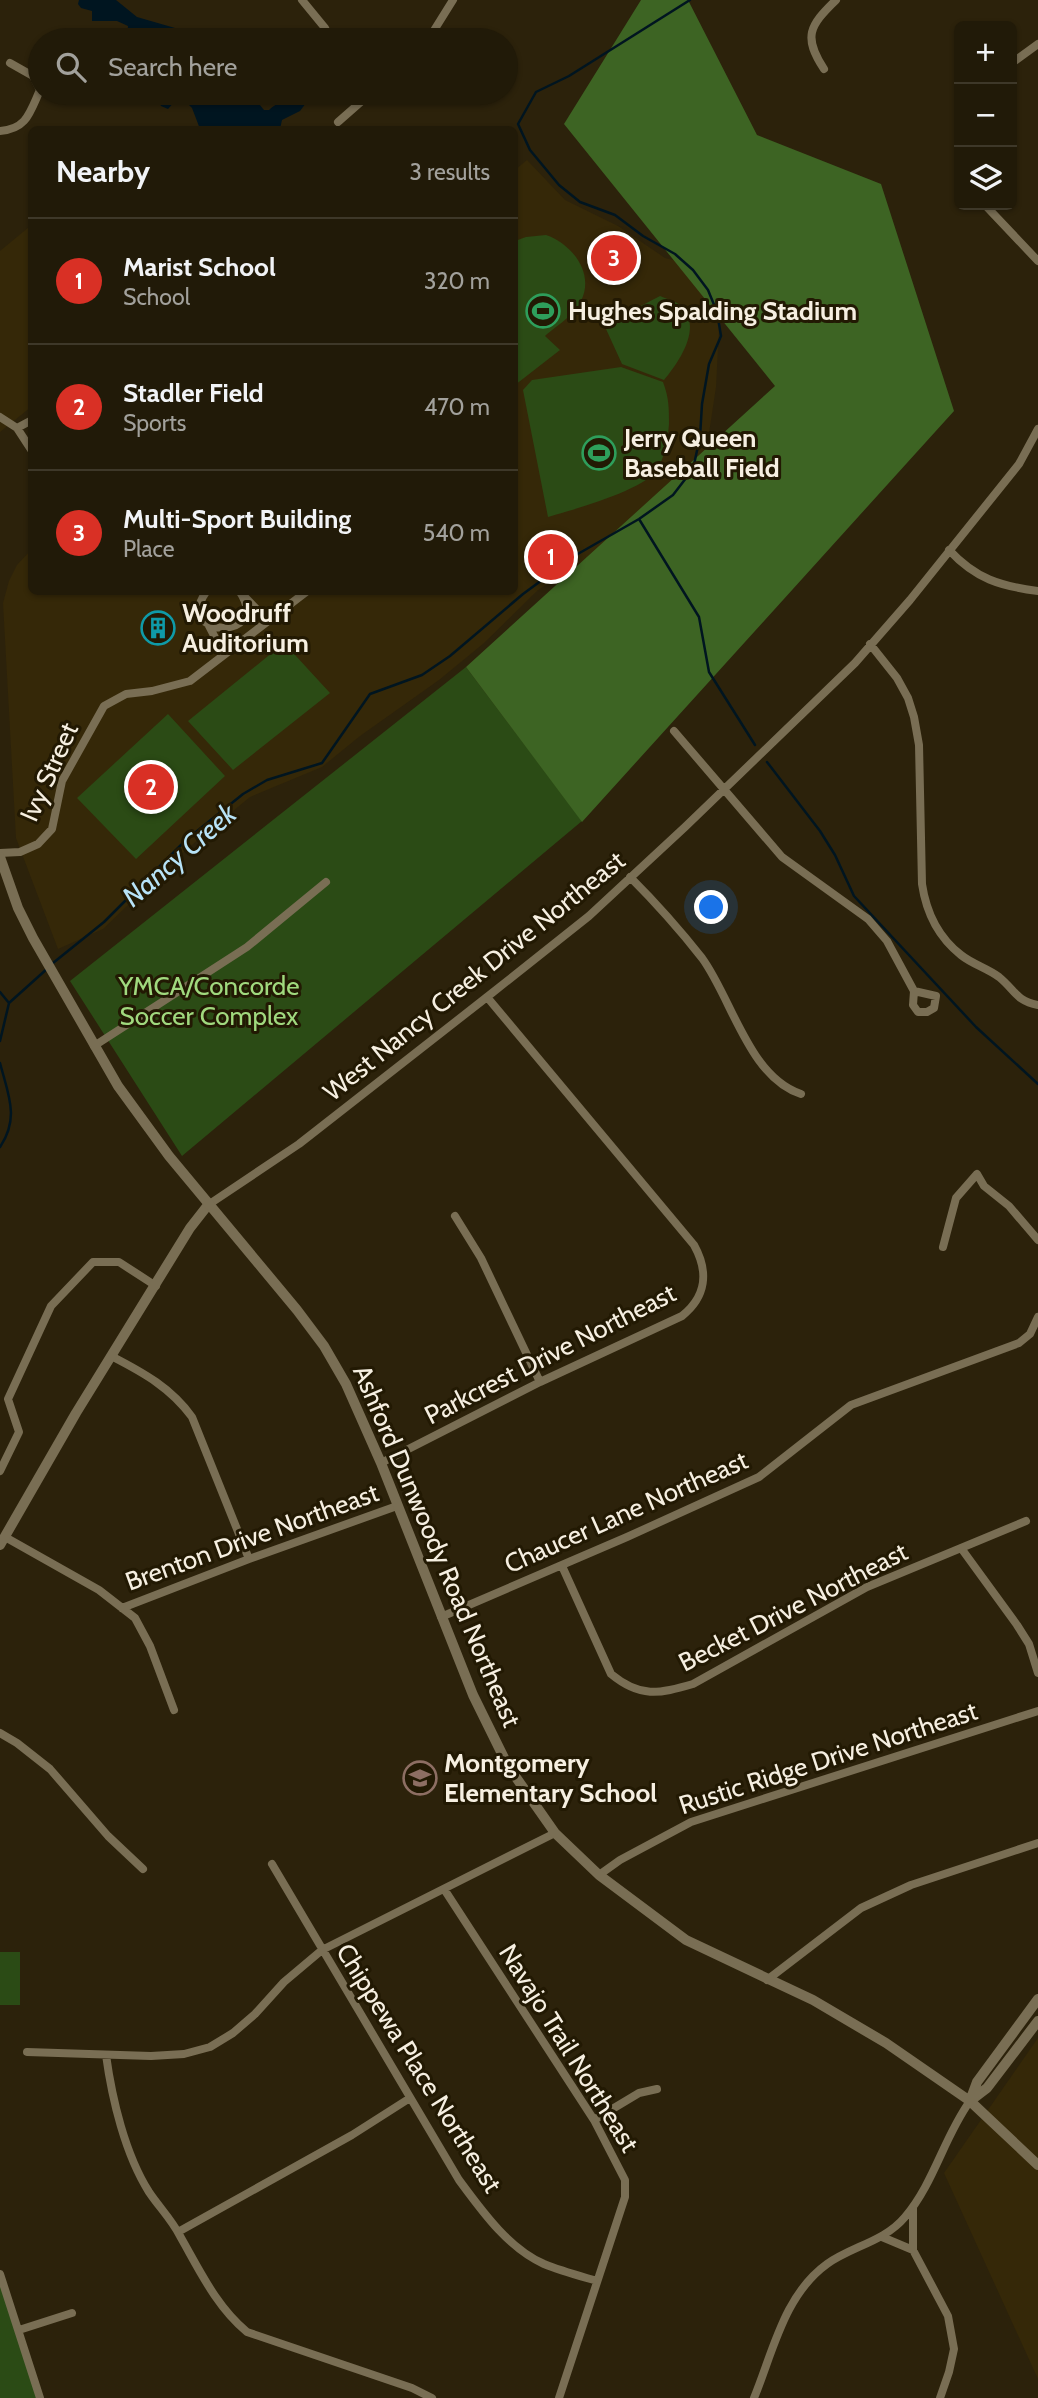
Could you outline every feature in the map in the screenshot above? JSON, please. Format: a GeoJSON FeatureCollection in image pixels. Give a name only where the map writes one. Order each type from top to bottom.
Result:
{"type":"FeatureCollection","features":[{"type":"Feature","properties":{"kind":"main road","name":"Ashford Dunwoody Road Northeast"},"geometry":{"type":"LineString","coordinates":[[0,855],[18,908],[33,938],[118,1086],[169,1156],[324,1346],[346,1384],[381,1463],[473,1695],[508,1766],[555,1833],[599,1875],[686,1940],[813,2000],[886,2043],[970,2101],[1038,2165]]}},
{"type":"Feature","properties":{"kind":"main road"},"geometry":{"type":"LineString","coordinates":[[970,2101],[977,2082],[1038,1999]]}},
{"type":"Feature","properties":{"kind":"main road"},"geometry":{"type":"LineString","coordinates":[[970,2101],[987,2088],[1038,2021]]}},
{"type":"Feature","properties":{"kind":"street"},"geometry":{"type":"LineString","coordinates":[[302,0],[325,28]]}},
{"type":"Feature","properties":{"kind":"street"},"geometry":{"type":"LineString","coordinates":[[436,28],[453,0]]}},
{"type":"Feature","properties":{"kind":"street"},"geometry":{"type":"LineString","coordinates":[[824,69],[810,42],[817,20],[836,0]]}},
{"type":"Feature","properties":{"kind":"street"},"geometry":{"type":"LineString","coordinates":[[1017,59],[1038,44]]}},
{"type":"Feature","properties":{"kind":"street"},"geometry":{"type":"LineString","coordinates":[[10,63],[28,73]]}},
{"type":"Feature","properties":{"kind":"street"},"geometry":{"type":"LineString","coordinates":[[0,131],[10,130],[24,123],[33,105]]}},
{"type":"Feature","properties":{"kind":"street"},"geometry":{"type":"LineString","coordinates":[[338,122],[357,105]]}},
{"type":"Feature","properties":{"kind":"street"},"geometry":{"type":"LineString","coordinates":[[24,123],[28,126]]}},
{"type":"Feature","properties":{"kind":"street"},"geometry":{"type":"LineString","coordinates":[[990,210],[1038,261]]}},
{"type":"Feature","properties":{"kind":"street"},"geometry":{"type":"LineString","coordinates":[[0,417],[17,428],[28,445]]}},
{"type":"Feature","properties":{"kind":"street"},"geometry":{"type":"LineString","coordinates":[[17,428],[28,422]]}},
{"type":"Feature","properties":{"kind":"street","name":"West Nancy Creek Drive Northeast"},"geometry":{"type":"LineString","coordinates":[[2,1541],[76,1413],[113,1357],[190,1228],[208,1205],[308,1137],[589,916],[822,697],[909,600],[1018,464],[1038,429]]}},
{"type":"Feature","properties":{"kind":"street"},"geometry":{"type":"LineString","coordinates":[[949,550],[966,568],[989,580],[1014,588],[1038,591]]}},
{"type":"Feature","properties":{"kind":"street"},"geometry":{"type":"LineString","coordinates":[[204,595],[200,608],[224,655]]}},
{"type":"Feature","properties":{"kind":"street"},"geometry":{"type":"LineString","coordinates":[[206,622],[219,629],[234,626],[244,615],[245,600],[242,595]]}},
{"type":"Feature","properties":{"kind":"street"},"geometry":{"type":"LineString","coordinates":[[244,595],[268,621]]}},
{"type":"Feature","properties":{"kind":"street","name":"Ivy Street"},"geometry":{"type":"LineString","coordinates":[[0,855],[20,852],[38,844],[52,829],[62,781],[104,706],[127,694],[152,691],[190,681],[302,595]]}},
{"type":"Feature","properties":{"kind":"street"},"geometry":{"type":"LineString","coordinates":[[870,644],[897,678],[914,717],[919,745],[922,884],[930,917],[959,954],[998,977],[1017,997],[1038,1005]]}},
{"type":"Feature","properties":{"kind":"street"},"geometry":{"type":"LineString","coordinates":[[674,731],[782,857],[868,919],[887,941],[914,991]]}},
{"type":"Feature","properties":{"kind":"street"},"geometry":{"type":"LineString","coordinates":[[630,877],[702,959],[745,1036],[772,1076],[782,1085],[801,1094]]}},
{"type":"Feature","properties":{"kind":"street"},"geometry":{"type":"LineString","coordinates":[[94,1046],[247,947],[326,882]]}},
{"type":"Feature","properties":{"kind":"street","name":"Parkcrest Drive Northeast"},"geometry":{"type":"LineString","coordinates":[[381,1463],[540,1381],[682,1316],[694,1306],[700,1296],[702,1270],[700,1256],[694,1245],[487,998]]}},
{"type":"Feature","properties":{"kind":"street"},"geometry":{"type":"LineString","coordinates":[[943,1247],[956,1198],[977,1174],[984,1186],[1009,1206],[1038,1240]]}},
{"type":"Feature","properties":{"kind":"street"},"geometry":{"type":"LineString","coordinates":[[455,1216],[481,1258],[540,1381]]}},
{"type":"Feature","properties":{"kind":"street"},"geometry":{"type":"LineString","coordinates":[[0,1471],[19,1432],[8,1399],[51,1306],[93,1262],[119,1262],[156,1286]]}},
{"type":"Feature","properties":{"kind":"street","name":"Chaucer Lane Northeast"},"geometry":{"type":"LineString","coordinates":[[441,1617],[759,1477],[851,1405],[1019,1343],[1030,1334],[1038,1317]]}},
{"type":"Feature","properties":{"kind":"street"},"geometry":{"type":"LineString","coordinates":[[113,1357],[167,1388],[192,1417],[249,1559]]}},
{"type":"Feature","properties":{"kind":"street","name":"Brenton Drive Northeast"},"geometry":{"type":"LineString","coordinates":[[122,1608],[397,1506]]}},
{"type":"Feature","properties":{"kind":"street","name":"Becket Drive Northeast"},"geometry":{"type":"LineString","coordinates":[[562,1566],[611,1674],[625,1685],[643,1691],[664,1693],[693,1684],[867,1587],[1026,1521]]}},
{"type":"Feature","properties":{"kind":"street"},"geometry":{"type":"LineString","coordinates":[[2,1541],[99,1590],[135,1618],[150,1646],[174,1710]]}},
{"type":"Feature","properties":{"kind":"street"},"geometry":{"type":"LineString","coordinates":[[961,1548],[1029,1644],[1038,1673]]}},
{"type":"Feature","properties":{"kind":"street","name":"Rustic Ridge Drive Northeast"},"geometry":{"type":"LineString","coordinates":[[599,1875],[620,1860],[691,1822],[1038,1712]]}},
{"type":"Feature","properties":{"kind":"street"},"geometry":{"type":"LineString","coordinates":[[0,1733],[50,1769],[108,1836],[143,1869]]}},
{"type":"Feature","properties":{"kind":"street"},"geometry":{"type":"LineString","coordinates":[[27,2052],[184,2054],[209,2047],[233,2033],[255,2014],[284,1982],[322,1950],[555,1833]]}},
{"type":"Feature","properties":{"kind":"street"},"geometry":{"type":"LineString","coordinates":[[767,1980],[860,1908],[911,1885],[1038,1843]]}},
{"type":"Feature","properties":{"kind":"street","name":"Chippewa Place Northeast"},"geometry":{"type":"LineString","coordinates":[[272,1864],[458,2180],[509,2240],[528,2255],[545,2264],[597,2281]]}},
{"type":"Feature","properties":{"kind":"street","name":"Navajo Trail Northeast"},"geometry":{"type":"LineString","coordinates":[[444,1889],[594,2120],[625,2179],[625,2197],[559,2398]]}},
{"type":"Feature","properties":{"kind":"street"},"geometry":{"type":"LineString","coordinates":[[106,2055],[110,2089],[133,2158],[148,2191],[178,2232],[215,2298],[234,2321],[247,2332],[412,2388],[432,2398]]}},
{"type":"Feature","properties":{"kind":"street"},"geometry":{"type":"LineString","coordinates":[[594,2120],[639,2093],[657,2089]]}},
{"type":"Feature","properties":{"kind":"street"},"geometry":{"type":"LineString","coordinates":[[178,2232],[352,2135],[410,2098]]}},
{"type":"Feature","properties":{"kind":"street"},"geometry":{"type":"LineString","coordinates":[[754,2398],[783,2322],[805,2285],[828,2263],[882,2237],[901,2221],[913,2206],[957,2120],[970,2101]]}},
{"type":"Feature","properties":{"kind":"street"},"geometry":{"type":"LineString","coordinates":[[913,2206],[913,2250],[948,2316],[953,2337],[954,2348],[949,2372],[940,2398]]}},
{"type":"Feature","properties":{"kind":"street"},"geometry":{"type":"LineString","coordinates":[[882,2237],[913,2250]]}},
{"type":"Feature","properties":{"kind":"street"},"geometry":{"type":"LineString","coordinates":[[0,2274],[40,2398]]}},
{"type":"Feature","properties":{"kind":"street"},"geometry":{"type":"LineString","coordinates":[[19,2330],[72,2313]]}},
{"type":"Feature","properties":{"kind":"shaded area"},"geometry":{"type":"Polygon","coordinates":[[[527,160],[565,200],[618,226],[665,258],[694,265],[720,307],[716,387],[701,486],[538,590],[484,643],[439,680],[360,736],[322,767],[250,797],[181,854],[103,929],[58,949],[16,838],[3,603],[17,565],[28,553],[28,595],[518,595],[518,168],[527,160]]]}},
{"type":"Feature","properties":{"kind":"shaded area"},"geometry":{"type":"Polygon","coordinates":[[[28,228],[28,409],[0,432],[0,251],[28,228]]]}},
{"type":"Feature","properties":{"kind":"shaded area"},"geometry":{"type":"Polygon","coordinates":[[[1038,2038],[1038,2379],[944,2173],[1038,2038]]]}},
{"type":"Feature","properties":{"kind":"green space"},"geometry":{"type":"Polygon","coordinates":[[[641,0],[688,0],[757,135],[881,184],[954,411],[582,822],[466,667],[775,386],[564,124],[641,0]]]}},
{"type":"Feature","properties":{"kind":"green space","name":"Hughes Spalding Stadium"},"geometry":{"type":"Polygon","coordinates":[[[546,235],[556,239],[572,252],[583,270],[585,290],[574,311],[545,336],[560,350],[518,383],[518,240],[546,235]]]}},
{"type":"Feature","properties":{"kind":"green space"},"geometry":{"type":"Polygon","coordinates":[[[660,296],[680,305],[690,323],[687,344],[664,380],[622,364],[606,329],[608,323],[660,296]]]}},
{"type":"Feature","properties":{"kind":"green space","name":"Jerry Queen Baseball Field"},"geometry":{"type":"Polygon","coordinates":[[[621,367],[663,382],[669,424],[659,467],[641,483],[626,491],[548,517],[523,390],[532,380],[621,367]]]}},
{"type":"Feature","properties":{"kind":"green space"},"geometry":{"type":"Polygon","coordinates":[[[284,643],[330,693],[233,770],[188,721],[284,643]]]}},
{"type":"Feature","properties":{"kind":"green space","name":"YMCA/Concorde Soccer Complex"},"geometry":{"type":"Polygon","coordinates":[[[466,667],[582,821],[182,1156],[70,981],[466,667]]]}},
{"type":"Feature","properties":{"kind":"green space"},"geometry":{"type":"Polygon","coordinates":[[[168,714],[225,776],[136,859],[77,798],[168,714]]]}},
{"type":"Feature","properties":{"kind":"green space"},"geometry":{"type":"Polygon","coordinates":[[[0,1952],[20,1952],[20,2005],[0,2005],[0,1952]]]}},
{"type":"Feature","properties":{"kind":"green space"},"geometry":{"type":"Polygon","coordinates":[[[0,2284],[43,2398],[0,2398],[0,2284]]]}},
{"type":"Feature","properties":{"kind":"water"},"geometry":{"type":"Polygon","coordinates":[[[79,0],[116,0],[137,17],[175,28],[128,28],[117,21],[92,21],[92,11],[81,8],[79,0]]]}},
{"type":"Feature","properties":{"kind":"water"},"geometry":{"type":"Polygon","coordinates":[[[189,105],[260,105],[264,110],[269,110],[277,105],[304,105],[300,111],[282,120],[281,126],[199,126],[189,105]]]}},
{"type":"Feature","properties":{"kind":"waterway","name":"Nancy Creek"},"geometry":{"type":"LineString","coordinates":[[53,963],[104,922],[186,840],[243,794],[267,780],[322,763],[370,694],[422,675],[450,656],[523,594],[576,555],[639,519],[673,495],[693,469],[709,364],[721,336],[717,312],[708,290],[693,270],[675,254],[643,236],[615,215],[580,202],[559,185],[530,150],[518,124],[536,92],[569,76],[690,0]]}},
{"type":"Feature","properties":{"kind":"waterway"},"geometry":{"type":"LineString","coordinates":[[639,519],[699,617],[709,672],[755,745]]}},
{"type":"Feature","properties":{"kind":"waterway"},"geometry":{"type":"LineString","coordinates":[[767,762],[820,831],[835,855],[854,896],[976,1027],[1038,1084]]}},
{"type":"Feature","properties":{"kind":"waterway","name":"Nancy Creek"},"geometry":{"type":"LineString","coordinates":[[0,1041],[9,1003],[48,968]]}},
{"type":"Feature","properties":{"kind":"waterway"},"geometry":{"type":"LineString","coordinates":[[0,992],[9,1003]]}},
{"type":"Feature","properties":{"kind":"waterway","name":"Nancy Creek"},"geometry":{"type":"LineString","coordinates":[[0,1063],[9,1096],[11,1116],[10,1126],[0,1147]]}},
{"type":"Feature","properties":{"kind":"place","name":"Multi-Sport Building"},"geometry":{"type":"Point","coordinates":[614,258]}},
{"type":"Feature","properties":{"kind":"place","name":"Hughes Spalding Stadium"},"geometry":{"type":"Point","coordinates":[543,311]}},
{"type":"Feature","properties":{"kind":"place","name":"Jerry Queen Baseball Field"},"geometry":{"type":"Point","coordinates":[599,453]}},
{"type":"Feature","properties":{"kind":"place","name":"Marist School"},"geometry":{"type":"Point","coordinates":[551,557]}},
{"type":"Feature","properties":{"kind":"place","name":"Woodruff Auditorium"},"geometry":{"type":"Point","coordinates":[158,628]}},
{"type":"Feature","properties":{"kind":"place","name":"Stadler Field"},"geometry":{"type":"Point","coordinates":[151,787]}},
{"type":"Feature","properties":{"kind":"place","name":"Montgomery Elementary School"},"geometry":{"type":"Point","coordinates":[420,1778]}}]}
